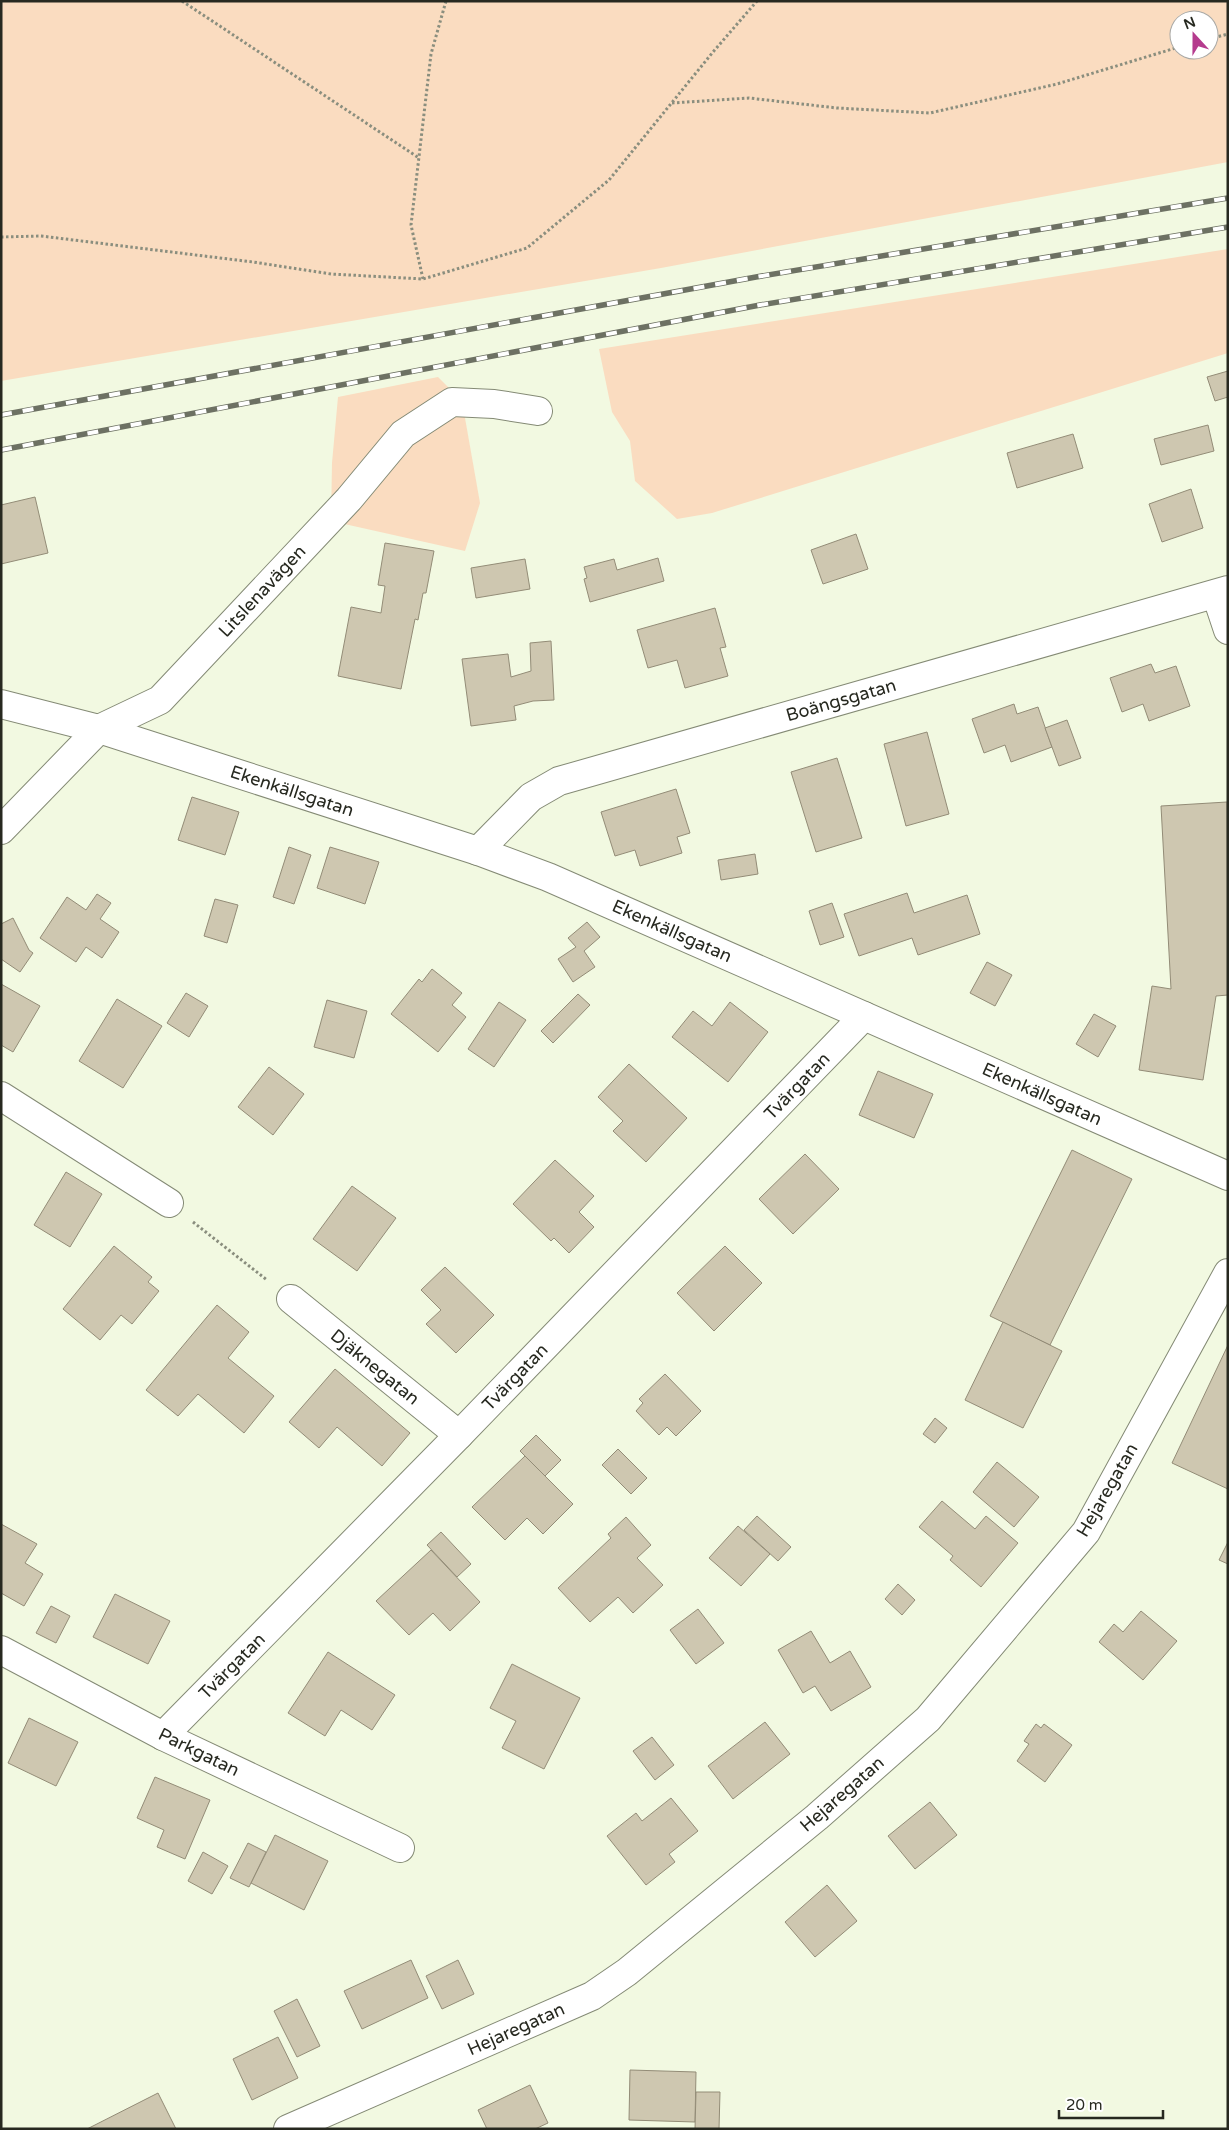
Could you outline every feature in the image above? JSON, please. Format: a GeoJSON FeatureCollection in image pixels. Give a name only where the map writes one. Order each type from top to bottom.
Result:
{"type":"FeatureCollection","features":[{"type":"Feature","properties":{"kind":"street","name":"Litslenavägen"},"geometry":{"type":"LineString","coordinates":[[1,830],[99,729],[160,700],[349,499],[402,434],[452,402],[494,404],[538,411]]}},
{"type":"Feature","properties":{"kind":"street"},"geometry":{"type":"LineString","coordinates":[[1222,592],[1228,630]]}},
{"type":"Feature","properties":{"kind":"street","name":"Boängsgatan"},"geometry":{"type":"LineString","coordinates":[[478,850],[531,797],[559,781],[1222,592]]}},
{"type":"Feature","properties":{"kind":"street","name":"Ekenkällsgatan"},"geometry":{"type":"LineString","coordinates":[[1,704],[99,729],[478,850],[548,877],[1228,1176]]}},
{"type":"Feature","properties":{"kind":"street","name":"Tvärgatan"},"geometry":{"type":"LineString","coordinates":[[163,1736],[459,1435],[864,1016]]}},
{"type":"Feature","properties":{"kind":"street"},"geometry":{"type":"LineString","coordinates":[[1,1096],[169,1203]]}},
{"type":"Feature","properties":{"kind":"street","name":"Hejaregatan"},"geometry":{"type":"LineString","coordinates":[[288,2129],[592,1996],[626,1972],[809,1823],[928,1719],[1086,1532],[1228,1273]]}},
{"type":"Feature","properties":{"kind":"street","name":"Djäknegatan"},"geometry":{"type":"LineString","coordinates":[[291,1299],[459,1435]]}},
{"type":"Feature","properties":{"kind":"street","name":"Parkgatan"},"geometry":{"type":"LineString","coordinates":[[1,1650],[163,1736],[400,1848]]}},
{"type":"Feature","properties":{"kind":"path"},"geometry":{"type":"LineString","coordinates":[[182,1],[419,158]]}},
{"type":"Feature","properties":{"kind":"path"},"geometry":{"type":"LineString","coordinates":[[423,279],[411,225],[431,54],[446,1]]}},
{"type":"Feature","properties":{"kind":"path"},"geometry":{"type":"LineString","coordinates":[[1,237],[42,236],[253,262],[331,274],[423,279],[527,248],[609,180],[757,1]]}},
{"type":"Feature","properties":{"kind":"path"},"geometry":{"type":"LineString","coordinates":[[672,103],[749,98],[837,108],[930,113],[1057,84],[1169,50]]}},
{"type":"Feature","properties":{"kind":"path"},"geometry":{"type":"LineString","coordinates":[[169,1203],[291,1299]]}},
{"type":"Feature","properties":{"kind":"shaded area"},"geometry":{"type":"Polygon","coordinates":[[[1,1],[1228,1],[1228,162],[661,268],[1,381],[1,1]]]}},
{"type":"Feature","properties":{"kind":"shaded area"},"geometry":{"type":"Polygon","coordinates":[[[1228,249],[1228,353],[712,513],[677,519],[635,481],[630,441],[612,412],[599,349],[1228,249]]]}},
{"type":"Feature","properties":{"kind":"shaded area"},"geometry":{"type":"Polygon","coordinates":[[[438,377],[462,401],[480,503],[465,551],[331,521],[332,463],[338,397],[438,377]]]}},
{"type":"Feature","properties":{"kind":"building"},"geometry":{"type":"Polygon","coordinates":[[[1228,371],[1228,397],[1215,401],[1207,377],[1228,371]]]}},
{"type":"Feature","properties":{"kind":"building"},"geometry":{"type":"Polygon","coordinates":[[[1208,425],[1214,451],[1161,465],[1154,439],[1208,425]]]}},
{"type":"Feature","properties":{"kind":"building"},"geometry":{"type":"Polygon","coordinates":[[[1073,434],[1083,468],[1017,488],[1007,453],[1073,434]]]}},
{"type":"Feature","properties":{"kind":"building"},"geometry":{"type":"Polygon","coordinates":[[[1191,489],[1203,528],[1162,542],[1149,504],[1191,489]]]}},
{"type":"Feature","properties":{"kind":"building"},"geometry":{"type":"Polygon","coordinates":[[[35,497],[48,553],[1,564],[1,505],[35,497]]]}},
{"type":"Feature","properties":{"kind":"building"},"geometry":{"type":"Polygon","coordinates":[[[856,534],[868,569],[823,584],[811,550],[856,534]]]}},
{"type":"Feature","properties":{"kind":"building"},"geometry":{"type":"Polygon","coordinates":[[[385,543],[434,551],[426,593],[423,593],[418,620],[415,619],[401,689],[338,676],[351,607],[381,613],[385,586],[378,585],[385,543]]]}},
{"type":"Feature","properties":{"kind":"building"},"geometry":{"type":"Polygon","coordinates":[[[658,558],[664,581],[590,602],[584,579],[587,578],[584,567],[614,559],[617,570],[658,558]]]}},
{"type":"Feature","properties":{"kind":"building"},"geometry":{"type":"Polygon","coordinates":[[[525,559],[530,589],[476,598],[471,568],[525,559]]]}},
{"type":"Feature","properties":{"kind":"building"},"geometry":{"type":"Polygon","coordinates":[[[715,608],[726,647],[720,648],[728,676],[685,688],[677,660],[648,668],[637,630],[715,608]]]}},
{"type":"Feature","properties":{"kind":"building"},"geometry":{"type":"Polygon","coordinates":[[[551,641],[554,700],[533,701],[514,706],[516,720],[471,726],[462,659],[508,654],[511,677],[531,671],[530,643],[551,641]]]}},
{"type":"Feature","properties":{"kind":"building"},"geometry":{"type":"Polygon","coordinates":[[[1151,664],[1155,673],[1176,666],[1190,706],[1149,721],[1143,704],[1122,712],[1110,678],[1151,664]]]}},
{"type":"Feature","properties":{"kind":"building"},"geometry":{"type":"Polygon","coordinates":[[[1014,704],[1017,714],[1038,707],[1052,747],[1011,762],[1005,745],[984,753],[972,719],[1014,704]]]}},
{"type":"Feature","properties":{"kind":"building"},"geometry":{"type":"Polygon","coordinates":[[[1067,720],[1081,758],[1059,766],[1045,728],[1067,720]]]}},
{"type":"Feature","properties":{"kind":"building"},"geometry":{"type":"Polygon","coordinates":[[[927,732],[949,814],[906,826],[884,744],[927,732]]]}},
{"type":"Feature","properties":{"kind":"building"},"geometry":{"type":"Polygon","coordinates":[[[837,758],[862,838],[816,852],[791,772],[837,758]]]}},
{"type":"Feature","properties":{"kind":"building"},"geometry":{"type":"Polygon","coordinates":[[[676,789],[690,833],[677,837],[682,853],[640,866],[635,850],[615,856],[601,812],[676,789]]]}},
{"type":"Feature","properties":{"kind":"building"},"geometry":{"type":"Polygon","coordinates":[[[192,797],[239,812],[225,855],[178,840],[192,797]]]}},
{"type":"Feature","properties":{"kind":"building"},"geometry":{"type":"Polygon","coordinates":[[[1227,802],[1228,995],[1216,996],[1203,1080],[1139,1070],[1152,986],[1171,989],[1161,806],[1227,802]]]}},
{"type":"Feature","properties":{"kind":"building"},"geometry":{"type":"Polygon","coordinates":[[[289,847],[311,855],[294,904],[273,897],[289,847]]]}},
{"type":"Feature","properties":{"kind":"building"},"geometry":{"type":"Polygon","coordinates":[[[330,847],[379,862],[365,904],[317,888],[330,847]]]}},
{"type":"Feature","properties":{"kind":"building"},"geometry":{"type":"Polygon","coordinates":[[[755,854],[758,874],[721,880],[718,860],[755,854]]]}},
{"type":"Feature","properties":{"kind":"building"},"geometry":{"type":"Polygon","coordinates":[[[907,893],[914,913],[967,895],[980,934],[918,955],[912,938],[859,956],[844,914],[907,893]]]}},
{"type":"Feature","properties":{"kind":"building"},"geometry":{"type":"Polygon","coordinates":[[[97,894],[111,903],[100,919],[119,932],[102,958],[86,947],[76,962],[40,938],[67,897],[86,910],[97,894]]]}},
{"type":"Feature","properties":{"kind":"building"},"geometry":{"type":"Polygon","coordinates":[[[215,899],[238,905],[227,943],[204,936],[215,899]]]}},
{"type":"Feature","properties":{"kind":"building"},"geometry":{"type":"Polygon","coordinates":[[[832,903],[844,937],[820,945],[809,911],[832,903]]]}},
{"type":"Feature","properties":{"kind":"building"},"geometry":{"type":"Polygon","coordinates":[[[13,918],[29,950],[33,953],[20,972],[1,959],[1,924],[13,918]]]}},
{"type":"Feature","properties":{"kind":"building"},"geometry":{"type":"Polygon","coordinates":[[[587,922],[600,937],[584,951],[595,967],[573,982],[558,959],[576,947],[568,938],[587,922]]]}},
{"type":"Feature","properties":{"kind":"building"},"geometry":{"type":"Polygon","coordinates":[[[987,962],[1012,975],[995,1006],[970,993],[987,962]]]}},
{"type":"Feature","properties":{"kind":"building"},"geometry":{"type":"Polygon","coordinates":[[[432,969],[462,993],[452,1005],[466,1017],[438,1052],[391,1014],[419,979],[422,982],[432,969]]]}},
{"type":"Feature","properties":{"kind":"building"},"geometry":{"type":"Polygon","coordinates":[[[1,984],[40,1006],[13,1052],[1,1045],[1,984]]]}},
{"type":"Feature","properties":{"kind":"building"},"geometry":{"type":"Polygon","coordinates":[[[186,993],[208,1006],[189,1037],[167,1023],[186,993]]]}},
{"type":"Feature","properties":{"kind":"building"},"geometry":{"type":"Polygon","coordinates":[[[578,994],[590,1005],[553,1043],[541,1031],[578,994]]]}},
{"type":"Feature","properties":{"kind":"building"},"geometry":{"type":"Polygon","coordinates":[[[117,999],[162,1026],[123,1088],[79,1061],[117,999]]]}},
{"type":"Feature","properties":{"kind":"building"},"geometry":{"type":"Polygon","coordinates":[[[327,1000],[367,1011],[354,1058],[314,1047],[327,1000]]]}},
{"type":"Feature","properties":{"kind":"building"},"geometry":{"type":"Polygon","coordinates":[[[499,1002],[526,1020],[494,1067],[468,1049],[499,1002]]]}},
{"type":"Feature","properties":{"kind":"building"},"geometry":{"type":"Polygon","coordinates":[[[730,1002],[768,1032],[728,1082],[672,1037],[693,1011],[712,1026],[730,1002]]]}},
{"type":"Feature","properties":{"kind":"building"},"geometry":{"type":"Polygon","coordinates":[[[1094,1014],[1116,1026],[1098,1057],[1076,1044],[1094,1014]]]}},
{"type":"Feature","properties":{"kind":"building"},"geometry":{"type":"Polygon","coordinates":[[[629,1064],[687,1118],[646,1162],[613,1131],[623,1121],[598,1097],[629,1064]]]}},
{"type":"Feature","properties":{"kind":"building"},"geometry":{"type":"Polygon","coordinates":[[[269,1067],[304,1094],[273,1135],[238,1107],[269,1067]]]}},
{"type":"Feature","properties":{"kind":"building"},"geometry":{"type":"Polygon","coordinates":[[[878,1071],[933,1094],[914,1138],[859,1115],[878,1071]]]}},
{"type":"Feature","properties":{"kind":"building"},"geometry":{"type":"Polygon","coordinates":[[[1072,1150],[1132,1179],[1050,1345],[990,1316],[1072,1150]]]}},
{"type":"Feature","properties":{"kind":"building"},"geometry":{"type":"Polygon","coordinates":[[[805,1154],[839,1189],[793,1234],[759,1199],[805,1154]]]}},
{"type":"Feature","properties":{"kind":"building"},"geometry":{"type":"Polygon","coordinates":[[[555,1160],[594,1196],[579,1212],[594,1227],[569,1253],[554,1238],[551,1241],[513,1204],[555,1160]]]}},
{"type":"Feature","properties":{"kind":"building"},"geometry":{"type":"Polygon","coordinates":[[[66,1172],[102,1194],[70,1247],[34,1225],[66,1172]]]}},
{"type":"Feature","properties":{"kind":"building"},"geometry":{"type":"Polygon","coordinates":[[[352,1186],[396,1218],[357,1271],[313,1239],[352,1186]]]}},
{"type":"Feature","properties":{"kind":"building"},"geometry":{"type":"Polygon","coordinates":[[[114,1246],[152,1277],[148,1282],[159,1291],[132,1324],[121,1315],[100,1340],[63,1309],[114,1246]]]}},
{"type":"Feature","properties":{"kind":"building"},"geometry":{"type":"Polygon","coordinates":[[[725,1246],[762,1283],[714,1331],[677,1293],[725,1246]]]}},
{"type":"Feature","properties":{"kind":"building"},"geometry":{"type":"Polygon","coordinates":[[[445,1267],[494,1315],[456,1353],[426,1324],[441,1310],[421,1290],[445,1267]]]}},
{"type":"Feature","properties":{"kind":"building"},"geometry":{"type":"Polygon","coordinates":[[[217,1305],[249,1332],[228,1358],[274,1396],[244,1433],[198,1394],[178,1416],[146,1390],[217,1305]]]}},
{"type":"Feature","properties":{"kind":"building"},"geometry":{"type":"Polygon","coordinates":[[[1003,1322],[1062,1351],[1023,1428],[965,1400],[1003,1322]]]}},
{"type":"Feature","properties":{"kind":"building"},"geometry":{"type":"Polygon","coordinates":[[[1228,1345],[1228,1489],[1172,1463],[1228,1345]]]}},
{"type":"Feature","properties":{"kind":"building"},"geometry":{"type":"Polygon","coordinates":[[[335,1369],[410,1433],[382,1466],[337,1427],[319,1448],[289,1422],[335,1369]]]}},
{"type":"Feature","properties":{"kind":"building"},"geometry":{"type":"Polygon","coordinates":[[[665,1374],[701,1411],[676,1436],[667,1427],[659,1435],[636,1411],[643,1403],[639,1399],[665,1374]]]}},
{"type":"Feature","properties":{"kind":"building"},"geometry":{"type":"Polygon","coordinates":[[[935,1418],[947,1428],[935,1443],[923,1434],[935,1418]]]}},
{"type":"Feature","properties":{"kind":"building"},"geometry":{"type":"Polygon","coordinates":[[[536,1435],[561,1460],[545,1476],[520,1451],[536,1435]]]}},
{"type":"Feature","properties":{"kind":"building"},"geometry":{"type":"Polygon","coordinates":[[[618,1449],[647,1478],[631,1494],[602,1465],[618,1449]]]}},
{"type":"Feature","properties":{"kind":"building"},"geometry":{"type":"Polygon","coordinates":[[[525,1456],[573,1504],[543,1534],[527,1518],[505,1540],[472,1507],[525,1456]]]}},
{"type":"Feature","properties":{"kind":"building"},"geometry":{"type":"Polygon","coordinates":[[[997,1462],[1039,1497],[1014,1527],[973,1492],[997,1462]]]}},
{"type":"Feature","properties":{"kind":"building"},"geometry":{"type":"Polygon","coordinates":[[[942,1501],[975,1529],[986,1516],[1018,1543],[981,1587],[950,1560],[953,1556],[919,1527],[942,1501]]]}},
{"type":"Feature","properties":{"kind":"building"},"geometry":{"type":"Polygon","coordinates":[[[757,1516],[791,1547],[778,1561],[744,1530],[757,1516]]]}},
{"type":"Feature","properties":{"kind":"building"},"geometry":{"type":"Polygon","coordinates":[[[626,1517],[651,1545],[637,1558],[663,1585],[633,1613],[618,1597],[590,1622],[558,1588],[611,1538],[608,1534],[626,1517]]]}},
{"type":"Feature","properties":{"kind":"building"},"geometry":{"type":"Polygon","coordinates":[[[1,1524],[37,1544],[25,1563],[43,1574],[24,1606],[1,1593],[1,1524]]]}},
{"type":"Feature","properties":{"kind":"building"},"geometry":{"type":"Polygon","coordinates":[[[738,1526],[770,1554],[741,1586],[709,1558],[738,1526]]]}},
{"type":"Feature","properties":{"kind":"building"},"geometry":{"type":"Polygon","coordinates":[[[441,1532],[471,1564],[457,1577],[427,1545],[441,1532]]]}},
{"type":"Feature","properties":{"kind":"building"},"geometry":{"type":"Polygon","coordinates":[[[1228,1542],[1228,1564],[1219,1560],[1228,1542]]]}},
{"type":"Feature","properties":{"kind":"building"},"geometry":{"type":"Polygon","coordinates":[[[431,1550],[480,1602],[450,1631],[433,1613],[409,1635],[376,1601],[431,1550]]]}},
{"type":"Feature","properties":{"kind":"building"},"geometry":{"type":"Polygon","coordinates":[[[898,1584],[915,1600],[902,1615],[885,1599],[898,1584]]]}},
{"type":"Feature","properties":{"kind":"building"},"geometry":{"type":"Polygon","coordinates":[[[115,1594],[170,1621],[148,1664],[93,1637],[115,1594]]]}},
{"type":"Feature","properties":{"kind":"building"},"geometry":{"type":"Polygon","coordinates":[[[51,1606],[70,1616],[56,1643],[36,1633],[51,1606]]]}},
{"type":"Feature","properties":{"kind":"building"},"geometry":{"type":"Polygon","coordinates":[[[698,1609],[724,1643],[696,1664],[670,1630],[698,1609]]]}},
{"type":"Feature","properties":{"kind":"building"},"geometry":{"type":"Polygon","coordinates":[[[1141,1611],[1177,1641],[1143,1680],[1099,1642],[1114,1624],[1123,1632],[1141,1611]]]}},
{"type":"Feature","properties":{"kind":"building"},"geometry":{"type":"Polygon","coordinates":[[[811,1631],[830,1663],[850,1651],[871,1687],[831,1711],[815,1686],[803,1693],[778,1650],[811,1631]]]}},
{"type":"Feature","properties":{"kind":"building"},"geometry":{"type":"Polygon","coordinates":[[[328,1652],[395,1695],[372,1730],[341,1710],[325,1736],[288,1713],[328,1652]]]}},
{"type":"Feature","properties":{"kind":"building"},"geometry":{"type":"Polygon","coordinates":[[[512,1664],[580,1698],[544,1769],[502,1748],[516,1721],[490,1708],[512,1664]]]}},
{"type":"Feature","properties":{"kind":"building"},"geometry":{"type":"Polygon","coordinates":[[[29,1718],[78,1742],[56,1786],[8,1763],[29,1718]]]}},
{"type":"Feature","properties":{"kind":"building"},"geometry":{"type":"Polygon","coordinates":[[[765,1722],[790,1754],[733,1799],[708,1766],[765,1722]]]}},
{"type":"Feature","properties":{"kind":"building"},"geometry":{"type":"Polygon","coordinates":[[[1036,1724],[1041,1728],[1044,1724],[1072,1745],[1045,1782],[1017,1761],[1029,1744],[1024,1741],[1036,1724]]]}},
{"type":"Feature","properties":{"kind":"building"},"geometry":{"type":"Polygon","coordinates":[[[652,1737],[674,1765],[655,1780],[633,1751],[652,1737]]]}},
{"type":"Feature","properties":{"kind":"building"},"geometry":{"type":"Polygon","coordinates":[[[155,1777],[210,1800],[185,1859],[157,1847],[164,1830],[137,1818],[155,1777]]]}},
{"type":"Feature","properties":{"kind":"building"},"geometry":{"type":"Polygon","coordinates":[[[671,1798],[698,1831],[669,1854],[675,1862],[646,1885],[607,1836],[636,1813],[642,1821],[671,1798]]]}},
{"type":"Feature","properties":{"kind":"building"},"geometry":{"type":"Polygon","coordinates":[[[930,1802],[957,1835],[915,1869],[888,1836],[930,1802]]]}},
{"type":"Feature","properties":{"kind":"building"},"geometry":{"type":"Polygon","coordinates":[[[275,1835],[328,1861],[304,1910],[251,1883],[275,1835]]]}},
{"type":"Feature","properties":{"kind":"building"},"geometry":{"type":"Polygon","coordinates":[[[248,1843],[266,1852],[249,1887],[230,1878],[248,1843]]]}},
{"type":"Feature","properties":{"kind":"building"},"geometry":{"type":"Polygon","coordinates":[[[203,1852],[228,1866],[212,1894],[188,1881],[203,1852]]]}},
{"type":"Feature","properties":{"kind":"building"},"geometry":{"type":"Polygon","coordinates":[[[827,1885],[857,1921],[815,1957],[785,1922],[827,1885]]]}},
{"type":"Feature","properties":{"kind":"building"},"geometry":{"type":"Polygon","coordinates":[[[411,1960],[428,1998],[362,2029],[344,1991],[411,1960]]]}},
{"type":"Feature","properties":{"kind":"building"},"geometry":{"type":"Polygon","coordinates":[[[458,1960],[474,1994],[442,2009],[426,1976],[458,1960]]]}},
{"type":"Feature","properties":{"kind":"building"},"geometry":{"type":"Polygon","coordinates":[[[297,1999],[320,2046],[297,2057],[274,2011],[297,1999]]]}},
{"type":"Feature","properties":{"kind":"building"},"geometry":{"type":"Polygon","coordinates":[[[278,2037],[298,2078],[252,2100],[233,2059],[278,2037]]]}},
{"type":"Feature","properties":{"kind":"building"},"geometry":{"type":"Polygon","coordinates":[[[630,2070],[696,2072],[695,2122],[629,2120],[630,2070]]]}},
{"type":"Feature","properties":{"kind":"building"},"geometry":{"type":"Polygon","coordinates":[[[530,2085],[548,2123],[535,2129],[487,2129],[478,2110],[530,2085]]]}},
{"type":"Feature","properties":{"kind":"building"},"geometry":{"type":"Polygon","coordinates":[[[696,2092],[720,2092],[719,2129],[695,2129],[696,2092]]]}},
{"type":"Feature","properties":{"kind":"building"},"geometry":{"type":"Polygon","coordinates":[[[158,2093],[176,2129],[87,2129],[158,2093]]]}},
{"type":"Feature","properties":{"kind":"railway"},"geometry":{"type":"LineString","coordinates":[[1,415],[756,277],[1228,198]]}},
{"type":"Feature","properties":{"kind":"railway"},"geometry":{"type":"LineString","coordinates":[[1,450],[760,305],[1228,227]]}}]}
